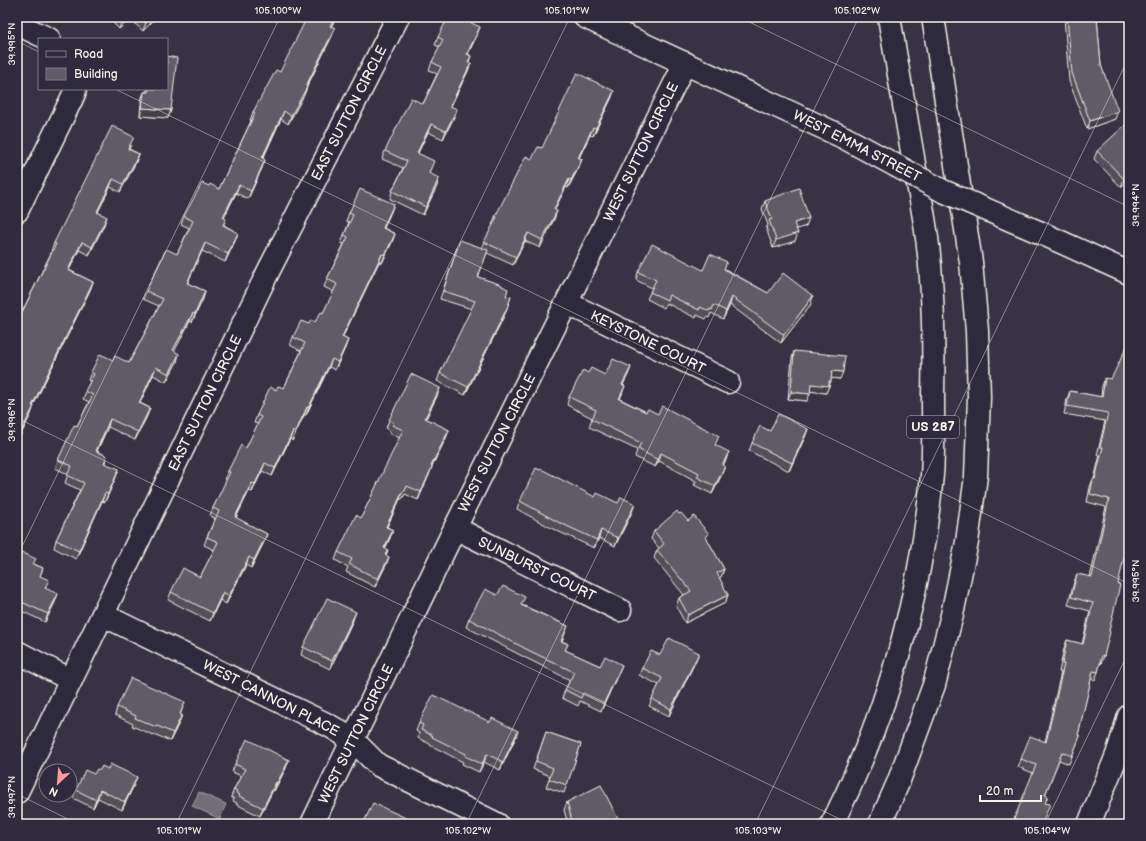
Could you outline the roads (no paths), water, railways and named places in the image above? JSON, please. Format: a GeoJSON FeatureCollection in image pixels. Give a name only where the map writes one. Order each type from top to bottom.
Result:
{"type":"FeatureCollection","features":[{"type":"Feature","properties":{"kind":"street","name":"EAST SUTTON CIRCLE"},"geometry":{"type":"LineString","coordinates":[[17,792],[268,272],[398,17]]}},
{"type":"Feature","properties":{"kind":"street","name":"WEST EMMA STREET"},"geometry":{"type":"LineString","coordinates":[[585,17],[843,137],[943,190],[1129,273]]}},
{"type":"Feature","properties":{"kind":"street","name":"US 287"},"geometry":{"type":"LineString","coordinates":[[832,824],[867,747],[890,687],[905,635],[927,524],[932,472],[934,345],[933,297],[930,260],[889,17]]}},
{"type":"Feature","properties":{"kind":"street","name":"US 287"},"geometry":{"type":"LineString","coordinates":[[880,824],[898,783],[934,685],[952,615],[967,542],[976,476],[979,397],[977,331],[972,262],[933,17]]}},
{"type":"Feature","properties":{"kind":"street"},"geometry":{"type":"LineString","coordinates":[[17,24],[47,38]]}},
{"type":"Feature","properties":{"kind":"street","name":"WEST SUTTON CIRCLE"},"geometry":{"type":"LineString","coordinates":[[312,824],[455,528],[685,63]]}},
{"type":"Feature","properties":{"kind":"street"},"geometry":{"type":"LineString","coordinates":[[17,211],[75,90]]}},
{"type":"Feature","properties":{"kind":"street","name":"KEYSTONE COURT"},"geometry":{"type":"LineString","coordinates":[[567,303],[728,382]]}},
{"type":"Feature","properties":{"kind":"street","name":"SUNBURST COURT"},"geometry":{"type":"LineString","coordinates":[[455,528],[620,610]]}},
{"type":"Feature","properties":{"kind":"street","name":"WEST CANNON PLACE"},"geometry":{"type":"LineString","coordinates":[[103,615],[330,726],[353,740],[378,764],[497,824]]}},
{"type":"Feature","properties":{"kind":"street"},"geometry":{"type":"LineString","coordinates":[[17,652],[71,680]]}},
{"type":"Feature","properties":{"kind":"street"},"geometry":{"type":"LineString","coordinates":[[1089,824],[1123,757],[1129,716]]}}]}
